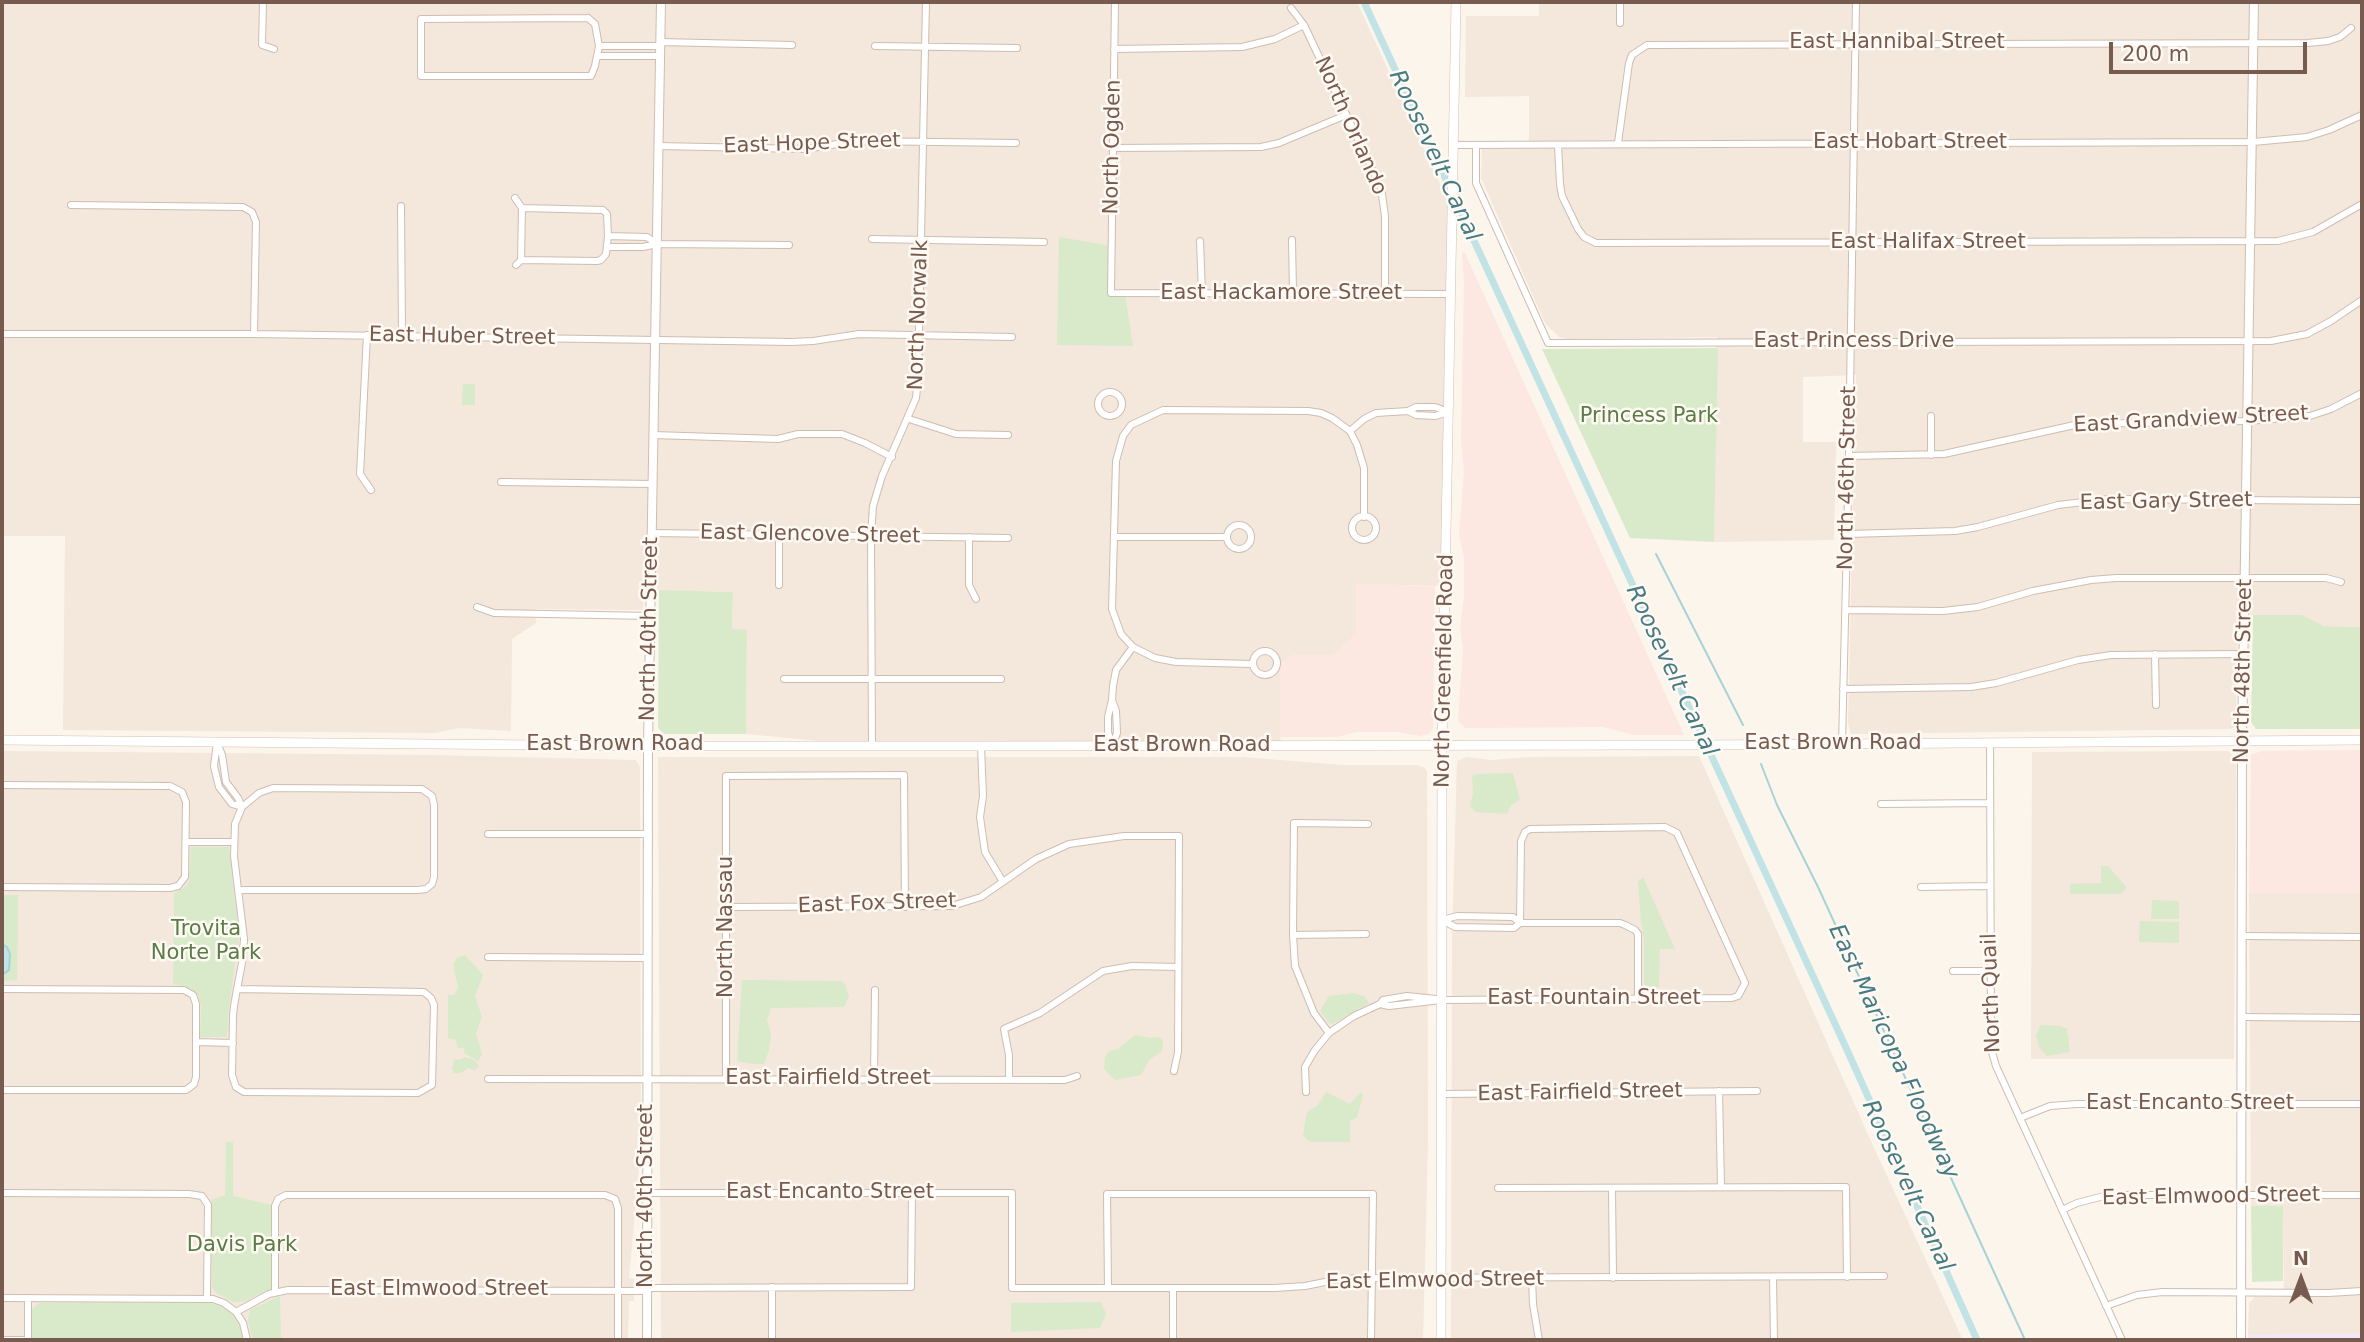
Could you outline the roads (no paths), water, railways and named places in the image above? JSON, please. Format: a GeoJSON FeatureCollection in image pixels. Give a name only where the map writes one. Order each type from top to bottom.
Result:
{"type":"FeatureCollection","features":[{"type":"Feature","properties":{"kind":"main road","name":"North Greenfield Road"},"geometry":{"type":"LineString","coordinates":[[1441,1340],[1443,745],[1456,2]]}},
{"type":"Feature","properties":{"kind":"main road","name":"East Brown Road"},"geometry":{"type":"LineString","coordinates":[[2,740],[648,746],[1112,746],[2362,740]]}},
{"type":"Feature","properties":{"kind":"street"},"geometry":{"type":"LineString","coordinates":[[263,2],[262,45],[274,49]]}},
{"type":"Feature","properties":{"kind":"street","name":"North 40th Street"},"geometry":{"type":"LineString","coordinates":[[647,1340],[648,746],[661,2]]}},
{"type":"Feature","properties":{"kind":"street","name":"North Norwalk"},"geometry":{"type":"LineString","coordinates":[[872,746],[871,536],[876,491],[916,398],[921,336],[926,2]]}},
{"type":"Feature","properties":{"kind":"street","name":"North Ogden"},"geometry":{"type":"LineString","coordinates":[[1111,293],[1115,2]]}},
{"type":"Feature","properties":{"kind":"street"},"geometry":{"type":"LineString","coordinates":[[1620,2],[1620,23]]}},
{"type":"Feature","properties":{"kind":"street","name":"North 46th Street"},"geometry":{"type":"LineString","coordinates":[[1842,744],[1856,2]]}},
{"type":"Feature","properties":{"kind":"street","name":"North 48th Street"},"geometry":{"type":"LineString","coordinates":[[2241,1340],[2242,741],[2254,2]]}},
{"type":"Feature","properties":{"kind":"street","name":"North Orlando"},"geometry":{"type":"LineString","coordinates":[[1290,8],[1304,25],[1384,197],[1385,294]]}},
{"type":"Feature","properties":{"kind":"street"},"geometry":{"type":"LineString","coordinates":[[588,18],[595,24],[599,46],[597,56],[591,76],[421,76],[421,19],[588,18]]}},
{"type":"Feature","properties":{"kind":"street"},"geometry":{"type":"LineString","coordinates":[[1114,49],[1242,47],[1275,39],[1304,25]]}},
{"type":"Feature","properties":{"kind":"street","name":"East Hannibal Street"},"geometry":{"type":"LineString","coordinates":[[1618,143],[1629,63],[1632,55],[1647,45],[2328,41],[2340,37],[2351,28]]}},
{"type":"Feature","properties":{"kind":"street"},"geometry":{"type":"LineString","coordinates":[[599,46],[792,45]]}},
{"type":"Feature","properties":{"kind":"street"},"geometry":{"type":"LineString","coordinates":[[875,46],[1017,48]]}},
{"type":"Feature","properties":{"kind":"street"},"geometry":{"type":"LineString","coordinates":[[597,56],[660,56]]}},
{"type":"Feature","properties":{"kind":"street"},"geometry":{"type":"LineString","coordinates":[[1113,148],[1261,147],[1279,143],[1346,115]]}},
{"type":"Feature","properties":{"kind":"street","name":"East Hobart Street"},"geometry":{"type":"LineString","coordinates":[[1453,145],[2253,142],[2307,137],[2348,123],[2362,115]]}},
{"type":"Feature","properties":{"kind":"street","name":"East Hope Street"},"geometry":{"type":"LineString","coordinates":[[658,146],[804,149],[858,141],[1016,143]]}},
{"type":"Feature","properties":{"kind":"street","name":"East Princess Drive"},"geometry":{"type":"LineString","coordinates":[[1476,145],[1478,189],[1548,343],[2271,341],[2307,334],[2362,300]]}},
{"type":"Feature","properties":{"kind":"street","name":"East Halifax Street"},"geometry":{"type":"LineString","coordinates":[[1558,145],[1562,196],[1578,229],[1584,237],[1596,243],[2277,241],[2305,235],[2326,226],[2362,204]]}},
{"type":"Feature","properties":{"kind":"street"},"geometry":{"type":"LineString","coordinates":[[515,198],[522,208],[518,263],[591,263],[601,260],[608,247],[607,214],[598,208],[522,208]]}},
{"type":"Feature","properties":{"kind":"street"},"geometry":{"type":"LineString","coordinates":[[71,205],[243,207],[252,212],[256,222],[254,334]]}},
{"type":"Feature","properties":{"kind":"street"},"geometry":{"type":"LineString","coordinates":[[401,206],[402,336]]}},
{"type":"Feature","properties":{"kind":"street"},"geometry":{"type":"LineString","coordinates":[[608,236],[647,237],[657,244]]}},
{"type":"Feature","properties":{"kind":"street"},"geometry":{"type":"LineString","coordinates":[[624,236],[624,247]]}},
{"type":"Feature","properties":{"kind":"street"},"geometry":{"type":"LineString","coordinates":[[872,239],[1044,242]]}},
{"type":"Feature","properties":{"kind":"street"},"geometry":{"type":"LineString","coordinates":[[1292,240],[1293,293]]}},
{"type":"Feature","properties":{"kind":"street"},"geometry":{"type":"LineString","coordinates":[[1200,241],[1202,293]]}},
{"type":"Feature","properties":{"kind":"street"},"geometry":{"type":"LineString","coordinates":[[608,247],[643,247],[657,244],[789,245]]}},
{"type":"Feature","properties":{"kind":"street","name":"East Hackamore Street"},"geometry":{"type":"LineString","coordinates":[[1111,293],[1451,294]]}},
{"type":"Feature","properties":{"kind":"street","name":"East Huber Street"},"geometry":{"type":"LineString","coordinates":[[2,334],[367,335],[655,341],[814,341],[859,334],[1012,337]]}},
{"type":"Feature","properties":{"kind":"street"},"geometry":{"type":"LineString","coordinates":[[367,335],[360,474],[371,490]]}},
{"type":"Feature","properties":{"kind":"street","name":"East Grandview Street"},"geometry":{"type":"LineString","coordinates":[[1849,456],[1931,455],[2079,424],[2247,421],[2310,416],[2362,393]]}},
{"type":"Feature","properties":{"kind":"street"},"geometry":{"type":"LineString","coordinates":[[1252,664],[1155,659],[1133,647],[1121,634],[1112,609],[1116,461],[1123,436],[1131,425],[1163,410],[1308,411],[1332,418],[1350,431],[1362,458],[1364,517]]}},
{"type":"Feature","properties":{"kind":"street"},"geometry":{"type":"LineString","coordinates":[[1350,431],[1364,419],[1377,413],[1408,411],[1416,415],[1435,416],[1449,412]]}},
{"type":"Feature","properties":{"kind":"street"},"geometry":{"type":"LineString","coordinates":[[1119,412],[1131,425]]}},
{"type":"Feature","properties":{"kind":"street"},"geometry":{"type":"LineString","coordinates":[[1931,416],[1931,455]]}},
{"type":"Feature","properties":{"kind":"street"},"geometry":{"type":"LineString","coordinates":[[909,419],[957,434],[1008,435]]}},
{"type":"Feature","properties":{"kind":"street"},"geometry":{"type":"LineString","coordinates":[[653,435],[778,439],[798,434],[842,434],[892,457]]}},
{"type":"Feature","properties":{"kind":"street"},"geometry":{"type":"LineString","coordinates":[[501,482],[653,484]]}},
{"type":"Feature","properties":{"kind":"street","name":"East Gary Street"},"geometry":{"type":"LineString","coordinates":[[1848,534],[1955,531],[2058,505],[2109,499],[2362,501]]}},
{"type":"Feature","properties":{"kind":"street","name":"East Glencove Street"},"geometry":{"type":"LineString","coordinates":[[652,533],[1008,538]]}},
{"type":"Feature","properties":{"kind":"street"},"geometry":{"type":"LineString","coordinates":[[779,536],[779,585]]}},
{"type":"Feature","properties":{"kind":"street"},"geometry":{"type":"LineString","coordinates":[[969,537],[969,585],[976,599]]}},
{"type":"Feature","properties":{"kind":"street"},"geometry":{"type":"LineString","coordinates":[[1114,537],[1227,537]]}},
{"type":"Feature","properties":{"kind":"street"},"geometry":{"type":"LineString","coordinates":[[1846,610],[1943,611],[1978,607],[2033,591],[2103,579],[2326,578],[2341,582]]}},
{"type":"Feature","properties":{"kind":"street"},"geometry":{"type":"LineString","coordinates":[[477,607],[494,613],[651,616]]}},
{"type":"Feature","properties":{"kind":"street"},"geometry":{"type":"LineString","coordinates":[[1112,746],[1117,733],[1116,711],[1112,701],[1116,670],[1133,647]]}},
{"type":"Feature","properties":{"kind":"street"},"geometry":{"type":"LineString","coordinates":[[2155,654],[2156,705]]}},
{"type":"Feature","properties":{"kind":"street"},"geometry":{"type":"LineString","coordinates":[[1843,689],[1971,687],[1996,683],[2078,660],[2111,655],[2243,654]]}},
{"type":"Feature","properties":{"kind":"street"},"geometry":{"type":"LineString","coordinates":[[784,679],[1001,679]]}},
{"type":"Feature","properties":{"kind":"street"},"geometry":{"type":"LineString","coordinates":[[217,742],[228,786],[242,807]]}},
{"type":"Feature","properties":{"kind":"street"},"geometry":{"type":"LineString","coordinates":[[217,742],[214,754],[215,771],[221,791],[232,804],[242,807]]}},
{"type":"Feature","properties":{"kind":"street","name":"North Quail"},"geometry":{"type":"LineString","coordinates":[[1990,743],[1991,1049],[1996,1066],[2122,1340]]}},
{"type":"Feature","properties":{"kind":"street"},"geometry":{"type":"LineString","coordinates":[[981,746],[984,796],[980,817],[985,852],[1003,882]]}},
{"type":"Feature","properties":{"kind":"street","name":"North Nassau"},"geometry":{"type":"LineString","coordinates":[[726,1079],[726,776],[904,775],[905,907]]}},
{"type":"Feature","properties":{"kind":"street"},"geometry":{"type":"LineString","coordinates":[[2,785],[170,786],[182,792],[186,802],[185,877],[182,884],[170,888],[2,887]]}},
{"type":"Feature","properties":{"kind":"street"},"geometry":{"type":"LineString","coordinates":[[221,791],[228,786]]}},
{"type":"Feature","properties":{"kind":"street"},"geometry":{"type":"LineString","coordinates":[[237,989],[419,991],[431,998],[434,1005],[433,1083],[423,1092],[405,1093],[244,1092],[236,1087],[232,1079],[233,1016],[244,939],[238,890],[234,842],[236,819],[242,807],[259,793],[273,788],[422,789],[432,796],[435,805],[434,877],[429,886],[418,890],[238,890]]}},
{"type":"Feature","properties":{"kind":"street"},"geometry":{"type":"LineString","coordinates":[[1881,804],[1990,803]]}},
{"type":"Feature","properties":{"kind":"street"},"geometry":{"type":"LineString","coordinates":[[1306,1092],[1306,1068],[1315,1050],[1329,1033],[1314,1013],[1295,966],[1294,823],[1368,824]]}},
{"type":"Feature","properties":{"kind":"street","name":"East Fountain Street"},"geometry":{"type":"LineString","coordinates":[[1329,1033],[1354,1016],[1380,1004],[1389,1006],[1400,1000],[1732,998],[1738,996],[1745,983],[1744,975],[1677,833],[1670,829],[1530,829],[1521,836],[1520,923]]}},
{"type":"Feature","properties":{"kind":"street"},"geometry":{"type":"LineString","coordinates":[[488,834],[648,834]]}},
{"type":"Feature","properties":{"kind":"street","name":"East Fox Street"},"geometry":{"type":"LineString","coordinates":[[727,907],[952,906],[981,897],[1036,859],[1069,844],[1124,836],[1179,836],[1178,967]]}},
{"type":"Feature","properties":{"kind":"street"},"geometry":{"type":"LineString","coordinates":[[186,842],[234,842]]}},
{"type":"Feature","properties":{"kind":"street"},"geometry":{"type":"LineString","coordinates":[[1921,887],[1990,886]]}},
{"type":"Feature","properties":{"kind":"street"},"geometry":{"type":"LineString","coordinates":[[1442,920],[1457,916],[1514,917],[1520,923]]}},
{"type":"Feature","properties":{"kind":"street"},"geometry":{"type":"LineString","coordinates":[[1498,917],[1498,928]]}},
{"type":"Feature","properties":{"kind":"street"},"geometry":{"type":"LineString","coordinates":[[1442,920],[1455,927],[1514,928],[1520,923],[1620,923],[1631,927],[1638,934],[1638,998]]}},
{"type":"Feature","properties":{"kind":"street"},"geometry":{"type":"LineString","coordinates":[[1293,935],[1366,934]]}},
{"type":"Feature","properties":{"kind":"street"},"geometry":{"type":"LineString","coordinates":[[2243,936],[2362,937]]}},
{"type":"Feature","properties":{"kind":"street"},"geometry":{"type":"LineString","coordinates":[[488,957],[648,958]]}},
{"type":"Feature","properties":{"kind":"street"},"geometry":{"type":"LineString","coordinates":[[1009,1080],[1009,1055],[1004,1029],[1040,1013],[1103,971],[1132,966],[1178,967],[1178,1052],[1174,1071]]}},
{"type":"Feature","properties":{"kind":"street"},"geometry":{"type":"LineString","coordinates":[[1953,971],[1990,971]]}},
{"type":"Feature","properties":{"kind":"street"},"geometry":{"type":"LineString","coordinates":[[2,989],[180,989],[193,995],[196,1004],[196,1077],[192,1086],[182,1091],[2,1090]]}},
{"type":"Feature","properties":{"kind":"street"},"geometry":{"type":"LineString","coordinates":[[874,1079],[875,990]]}},
{"type":"Feature","properties":{"kind":"street"},"geometry":{"type":"LineString","coordinates":[[2242,1017],[2362,1018]]}},
{"type":"Feature","properties":{"kind":"street"},"geometry":{"type":"LineString","coordinates":[[196,1042],[233,1043]]}},
{"type":"Feature","properties":{"kind":"street","name":"East Fairfield Street"},"geometry":{"type":"LineString","coordinates":[[488,1079],[1065,1080],[1077,1076]]}},
{"type":"Feature","properties":{"kind":"street"},"geometry":{"type":"LineString","coordinates":[[1719,1091],[1721,1187]]}},
{"type":"Feature","properties":{"kind":"street","name":"East Fairfield Street"},"geometry":{"type":"LineString","coordinates":[[1442,1094],[1757,1091]]}},
{"type":"Feature","properties":{"kind":"street","name":"East Encanto Street"},"geometry":{"type":"LineString","coordinates":[[2020,1118],[2050,1106],[2077,1104],[2362,1104]]}},
{"type":"Feature","properties":{"kind":"street"},"geometry":{"type":"LineString","coordinates":[[1498,1188],[1846,1187],[1847,1277]]}},
{"type":"Feature","properties":{"kind":"street"},"geometry":{"type":"LineString","coordinates":[[1612,1188],[1613,1278]]}},
{"type":"Feature","properties":{"kind":"street"},"geometry":{"type":"LineString","coordinates":[[2,1193],[202,1196],[208,1205],[207,1298]]}},
{"type":"Feature","properties":{"kind":"street","name":"East Encanto Street"},"geometry":{"type":"LineString","coordinates":[[648,1193],[1012,1193],[1013,1288]]}},
{"type":"Feature","properties":{"kind":"street","name":"East Elmwood Street"},"geometry":{"type":"LineString","coordinates":[[236,1312],[275,1292],[295,1289],[911,1287],[912,1193]]}},
{"type":"Feature","properties":{"kind":"street"},"geometry":{"type":"LineString","coordinates":[[275,1292],[275,1206],[280,1197],[289,1194],[606,1195],[615,1199],[618,1208],[618,1340]]}},
{"type":"Feature","properties":{"kind":"street"},"geometry":{"type":"LineString","coordinates":[[1108,1288],[1107,1194],[1373,1194],[1371,1340]]}},
{"type":"Feature","properties":{"kind":"street","name":"East Elmwood Street"},"geometry":{"type":"LineString","coordinates":[[2062,1210],[2108,1195],[2362,1195]]}},
{"type":"Feature","properties":{"kind":"street","name":"East Elmwood Street"},"geometry":{"type":"LineString","coordinates":[[1013,1288],[1275,1288],[1305,1286],[1340,1279],[1884,1276]]}},
{"type":"Feature","properties":{"kind":"street"},"geometry":{"type":"LineString","coordinates":[[1532,1278],[1539,1340]]}},
{"type":"Feature","properties":{"kind":"street"},"geometry":{"type":"LineString","coordinates":[[1773,1278],[1774,1340]]}},
{"type":"Feature","properties":{"kind":"street"},"geometry":{"type":"LineString","coordinates":[[772,1287],[772,1340]]}},
{"type":"Feature","properties":{"kind":"street"},"geometry":{"type":"LineString","coordinates":[[1173,1288],[1173,1340]]}},
{"type":"Feature","properties":{"kind":"street"},"geometry":{"type":"LineString","coordinates":[[2106,1306],[2149,1293],[2362,1291]]}},
{"type":"Feature","properties":{"kind":"street"},"geometry":{"type":"LineString","coordinates":[[2,1298],[207,1298],[224,1303],[236,1312],[243,1323],[247,1340]]}},
{"type":"Feature","properties":{"kind":"street"},"geometry":{"type":"LineString","coordinates":[[2,1340],[28,1340],[28,1298]]}},
{"type":"Feature","properties":{"kind":"water"},"geometry":{"type":"Polygon","coordinates":[[[2,944],[10,954],[9,970],[5,973],[2,973],[2,944]]]}},
{"type":"Feature","properties":{"kind":"waterway","name":"Roosevelt Canal"},"geometry":{"type":"LineString","coordinates":[[1364,2],[1848,1052],[1977,1340]]}},
{"type":"Feature","properties":{"kind":"waterway","name":"East Maricopa Floodway"},"geometry":{"type":"LineString","coordinates":[[1656,554],[1743,725]]}},
{"type":"Feature","properties":{"kind":"waterway","name":"East Maricopa Floodway"},"geometry":{"type":"LineString","coordinates":[[1761,764],[1777,805],[1819,889],[2025,1340]]}},
{"type":"Feature","properties":{"kind":"park label","name":"Princess Park"},"geometry":{"type":"Point","coordinates":[1649,417]}},
{"type":"Feature","properties":{"kind":"park label","name":"Trovita Norte Park"},"geometry":{"type":"Point","coordinates":[206,942]}},
{"type":"Feature","properties":{"kind":"park label","name":"Davis Park"},"geometry":{"type":"Point","coordinates":[242,1246]}}]}
